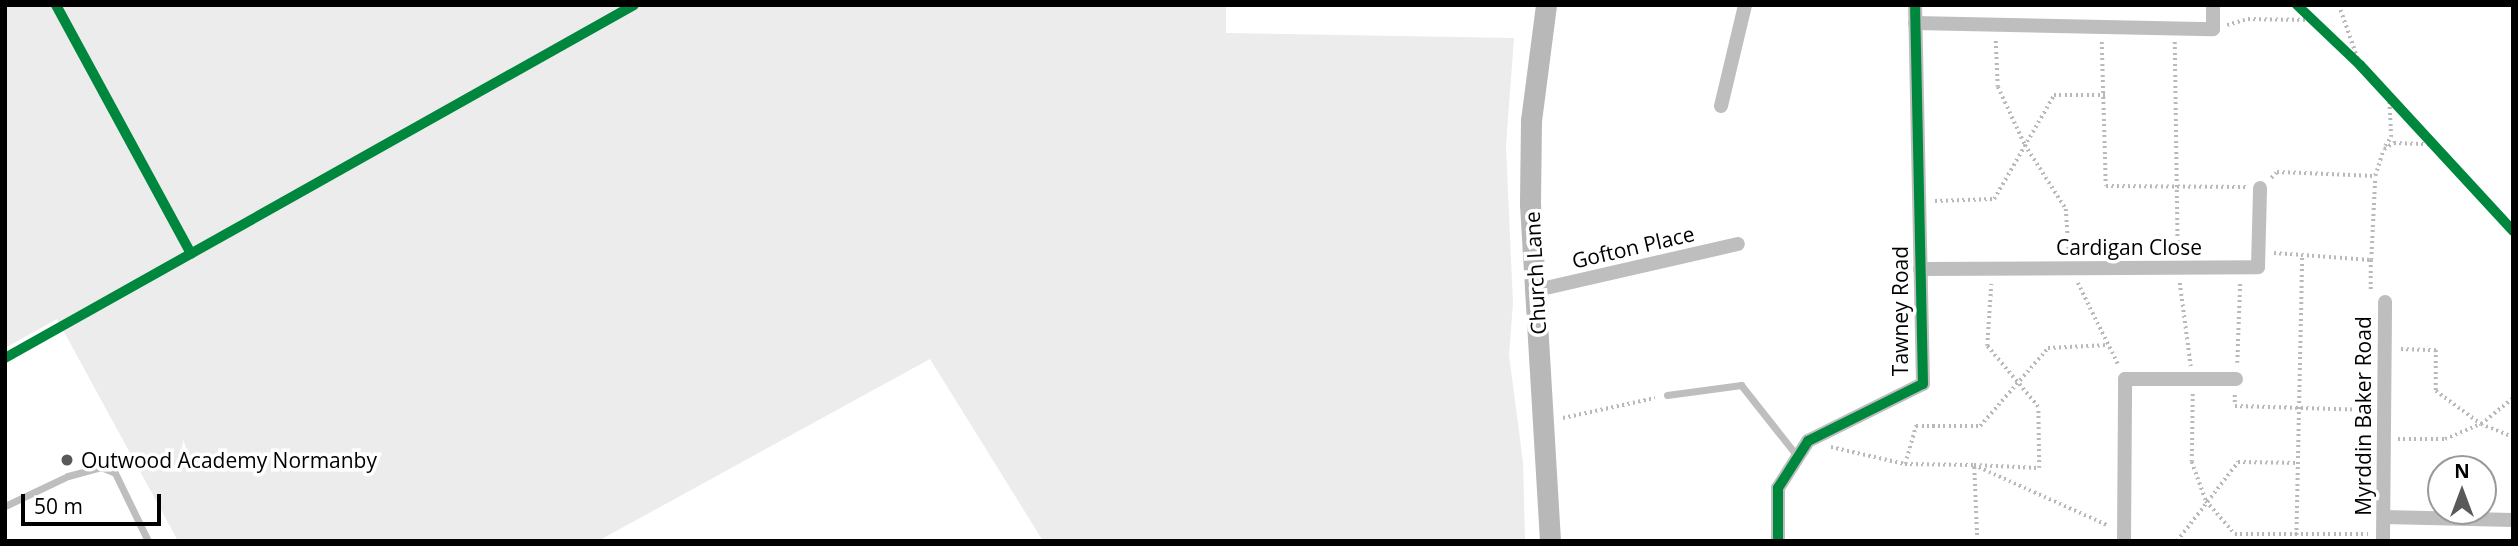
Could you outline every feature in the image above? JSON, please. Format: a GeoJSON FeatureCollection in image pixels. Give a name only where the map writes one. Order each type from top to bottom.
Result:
{"type":"FeatureCollection","features":[{"type":"Feature","properties":{"kind":"street","name":"Church Lane"},"geometry":{"type":"LineString","coordinates":[[1546,5],[1531,120],[1531,204],[1550,541]]}},
{"type":"Feature","properties":{"kind":"street"},"geometry":{"type":"LineString","coordinates":[[1721,106],[1745,5]]}},
{"type":"Feature","properties":{"kind":"street","name":"Tawney Road"},"geometry":{"type":"LineString","coordinates":[[1778,541],[1778,488],[1808,441],[1923,384],[1915,5]]}},
{"type":"Feature","properties":{"kind":"street"},"geometry":{"type":"LineString","coordinates":[[1916,23],[2213,29],[2213,5]]}},
{"type":"Feature","properties":{"kind":"street"},"geometry":{"type":"LineString","coordinates":[[2241,267],[2258,267],[2260,188]]}},
{"type":"Feature","properties":{"kind":"street","name":"Gofton Place"},"geometry":{"type":"LineString","coordinates":[[1537,290],[1738,244]]}},
{"type":"Feature","properties":{"kind":"street","name":"Cardigan Close"},"geometry":{"type":"LineString","coordinates":[[1920,269],[2241,267]]}},
{"type":"Feature","properties":{"kind":"street","name":"Myrddin Baker Road"},"geometry":{"type":"LineString","coordinates":[[2383,537],[2385,302]]}},
{"type":"Feature","properties":{"kind":"street"},"geometry":{"type":"LineString","coordinates":[[2124,537],[2125,379],[2236,379]]}},
{"type":"Feature","properties":{"kind":"street"},"geometry":{"type":"LineString","coordinates":[[2384,517],[2513,520]]}},
{"type":"Feature","properties":{"kind":"lane"},"geometry":{"type":"LineString","coordinates":[[1667,395],[1741,385],[1797,456]]}},
{"type":"Feature","properties":{"kind":"lane"},"geometry":{"type":"LineString","coordinates":[[5,506],[68,476],[101,467],[115,473],[148,541]]}},
{"type":"Feature","properties":{"kind":"path"},"geometry":{"type":"LineString","coordinates":[[2297,5],[2321,29]]}},
{"type":"Feature","properties":{"kind":"path"},"geometry":{"type":"LineString","coordinates":[[2339,5],[2364,69]]}},
{"type":"Feature","properties":{"kind":"path"},"geometry":{"type":"LineString","coordinates":[[2213,29],[2248,19],[2311,20]]}},
{"type":"Feature","properties":{"kind":"path"},"geometry":{"type":"LineString","coordinates":[[1996,26],[1998,87],[2025,145],[2066,209],[2070,268],[2125,379]]}},
{"type":"Feature","properties":{"kind":"path"},"geometry":{"type":"LineString","coordinates":[[2101,26],[2106,186],[2260,188],[2277,172],[2375,176]]}},
{"type":"Feature","properties":{"kind":"path"},"geometry":{"type":"LineString","coordinates":[[2175,29],[2178,267],[2193,379],[2192,462],[2206,501],[2235,534],[2383,537]]}},
{"type":"Feature","properties":{"kind":"path"},"geometry":{"type":"LineString","coordinates":[[2340,47],[2364,69]]}},
{"type":"Feature","properties":{"kind":"path"},"geometry":{"type":"LineString","coordinates":[[2385,94],[2405,116]]}},
{"type":"Feature","properties":{"kind":"path"},"geometry":{"type":"LineString","coordinates":[[2258,251],[2302,257],[2371,260],[2375,176],[2390,137],[2385,94]]}},
{"type":"Feature","properties":{"kind":"path"},"geometry":{"type":"LineString","coordinates":[[1919,201],[1994,199],[2054,95],[2105,95]]}},
{"type":"Feature","properties":{"kind":"path"},"geometry":{"type":"LineString","coordinates":[[2414,126],[2439,154]]}},
{"type":"Feature","properties":{"kind":"path"},"geometry":{"type":"LineString","coordinates":[[2384,149],[2412,140],[2430,144]]}},
{"type":"Feature","properties":{"kind":"path"},"geometry":{"type":"LineString","coordinates":[[2296,541],[2302,257]]}},
{"type":"Feature","properties":{"kind":"path"},"geometry":{"type":"LineString","coordinates":[[2241,267],[2235,406],[2297,410],[2385,410]]}},
{"type":"Feature","properties":{"kind":"path"},"geometry":{"type":"LineString","coordinates":[[1808,441],[1905,464],[2039,468],[2038,407],[2019,381],[1987,346],[1992,269]]}},
{"type":"Feature","properties":{"kind":"path"},"geometry":{"type":"LineString","coordinates":[[1905,464],[1916,426],[1980,426],[2048,348],[2108,345]]}},
{"type":"Feature","properties":{"kind":"path"},"geometry":{"type":"LineString","coordinates":[[2385,348],[2436,350],[2436,391],[2481,424],[2513,437]]}},
{"type":"Feature","properties":{"kind":"path"},"geometry":{"type":"LineString","coordinates":[[1544,422],[1667,395]]}},
{"type":"Feature","properties":{"kind":"path"},"geometry":{"type":"LineString","coordinates":[[2385,439],[2445,439],[2481,424],[2513,398]]}},
{"type":"Feature","properties":{"kind":"path"},"geometry":{"type":"LineString","coordinates":[[2177,541],[2238,463],[2297,463]]}},
{"type":"Feature","properties":{"kind":"path"},"geometry":{"type":"LineString","coordinates":[[1974,465],[2124,537]]}},
{"type":"Feature","properties":{"kind":"path"},"geometry":{"type":"LineString","coordinates":[[1974,465],[1978,541]]}},
{"type":"Feature","properties":{"kind":"shaded area"},"geometry":{"type":"Polygon","coordinates":[[[5,5],[1226,5],[1226,33],[1514,38],[1506,146],[1513,303],[1509,355],[1523,462],[1525,541],[1043,541],[930,359],[598,541],[178,541],[57,319],[5,348],[5,5]]]}},
{"type":"Feature","properties":{"kind":"cycle path"},"geometry":{"type":"LineString","coordinates":[[56,5],[191,254]]}},
{"type":"Feature","properties":{"kind":"cycle path"},"geometry":{"type":"LineString","coordinates":[[5,358],[634,5]]}},
{"type":"Feature","properties":{"kind":"cycle path"},"geometry":{"type":"LineString","coordinates":[[1778,541],[1778,488],[1808,441],[1923,384],[1915,5]]}},
{"type":"Feature","properties":{"kind":"cycle path"},"geometry":{"type":"LineString","coordinates":[[2297,5],[2360,65],[2513,231]]}},
{"type":"Feature","properties":{"kind":"place","name":"Outwood Academy Normanby"},"geometry":{"type":"Point","coordinates":[67,460]}}]}
